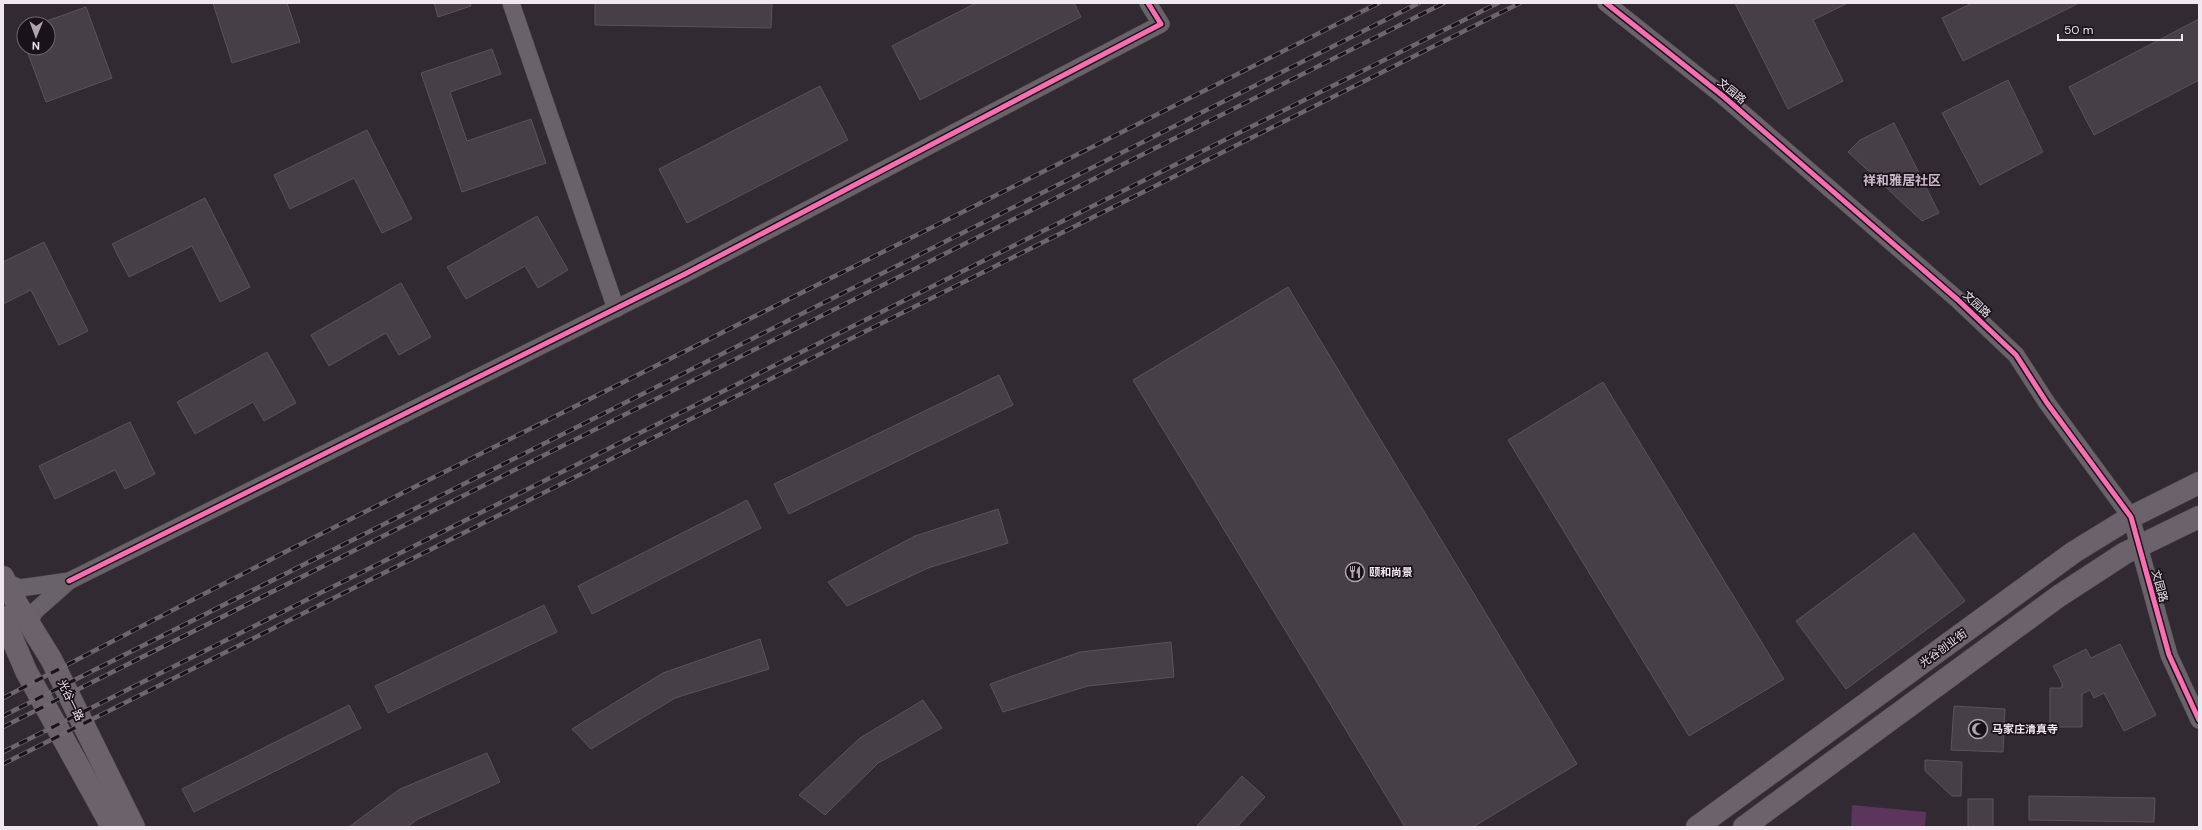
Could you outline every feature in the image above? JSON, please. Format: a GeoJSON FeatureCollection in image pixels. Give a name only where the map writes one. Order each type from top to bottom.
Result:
{"type":"FeatureCollection","features":[{"type":"Feature","properties":{"kind":"main road","name":"光谷创业街"},"geometry":{"type":"LineString","coordinates":[[1697,827],[2074,552],[2131,517],[2199,484]]}},
{"type":"Feature","properties":{"kind":"main road"},"geometry":{"type":"LineString","coordinates":[[1744,827],[2059,596],[2125,553],[2199,517]]}},
{"type":"Feature","properties":{"kind":"main road","name":"光谷一路"},"geometry":{"type":"LineString","coordinates":[[4,580],[51,659],[134,827]]}},
{"type":"Feature","properties":{"kind":"main road"},"geometry":{"type":"LineString","coordinates":[[3,617],[26,671],[112,827]]}},
{"type":"Feature","properties":{"kind":"street"},"geometry":{"type":"LineString","coordinates":[[511,3],[616,309]]}},
{"type":"Feature","properties":{"kind":"street"},"geometry":{"type":"LineString","coordinates":[[29,624],[34,612],[69,581],[616,309],[1161,24],[1148,3]]}},
{"type":"Feature","properties":{"kind":"street","name":"文园路"},"geometry":{"type":"LineString","coordinates":[[1606,3],[1723,96],[1958,300],[2016,355],[2047,402],[2131,517],[2169,655],[2199,720]]}},
{"type":"Feature","properties":{"kind":"street"},"geometry":{"type":"LineString","coordinates":[[4,580],[20,588],[69,581]]}},
{"type":"Feature","properties":{"kind":"shaded area"},"geometry":{"type":"Polygon","coordinates":[[[1852,805],[1926,812],[1925,827],[1851,827],[1852,805]]]}},
{"type":"Feature","properties":{"kind":"building"},"geometry":{"type":"Polygon","coordinates":[[[213,3],[287,3],[300,42],[232,63],[213,3]]]}},
{"type":"Feature","properties":{"kind":"building"},"geometry":{"type":"Polygon","coordinates":[[[434,3],[470,3],[471,6],[438,17],[434,3]]]}},
{"type":"Feature","properties":{"kind":"building"},"geometry":{"type":"Polygon","coordinates":[[[595,3],[772,3],[771,28],[595,25],[595,3]]]}},
{"type":"Feature","properties":{"kind":"building"},"geometry":{"type":"Polygon","coordinates":[[[976,3],[1074,3],[1081,17],[920,100],[892,46],[976,3]]]}},
{"type":"Feature","properties":{"kind":"building"},"geometry":{"type":"Polygon","coordinates":[[[1735,3],[1848,3],[1813,20],[1843,81],[1788,109],[1735,3]]]}},
{"type":"Feature","properties":{"kind":"building"},"geometry":{"type":"Polygon","coordinates":[[[1972,3],[2079,3],[1963,61],[1942,18],[1972,3]]]}},
{"type":"Feature","properties":{"kind":"building"},"geometry":{"type":"Polygon","coordinates":[[[86,7],[112,78],[46,102],[29,56],[56,56],[56,18],[86,7]]]}},
{"type":"Feature","properties":{"kind":"building"},"geometry":{"type":"Polygon","coordinates":[[[2199,19],[2199,80],[2094,135],[2069,87],[2199,19]]]}},
{"type":"Feature","properties":{"kind":"building"},"geometry":{"type":"Polygon","coordinates":[[[492,49],[501,74],[450,92],[467,141],[531,119],[546,163],[462,192],[421,73],[492,49]]]}},
{"type":"Feature","properties":{"kind":"building"},"geometry":{"type":"Polygon","coordinates":[[[2008,80],[2043,152],[1980,185],[1942,113],[2008,80]]]}},
{"type":"Feature","properties":{"kind":"building"},"geometry":{"type":"Polygon","coordinates":[[[820,86],[848,140],[687,223],[659,169],[820,86]]]}},
{"type":"Feature","properties":{"kind":"building"},"geometry":{"type":"Polygon","coordinates":[[[1894,123],[1939,213],[1922,221],[1848,152],[1860,140],[1894,123]]]}},
{"type":"Feature","properties":{"kind":"building"},"geometry":{"type":"Polygon","coordinates":[[[367,130],[412,219],[382,233],[354,178],[290,209],[274,175],[367,130]]]}},
{"type":"Feature","properties":{"kind":"building"},"geometry":{"type":"Polygon","coordinates":[[[205,198],[250,287],[220,302],[192,246],[129,277],[112,244],[205,198]]]}},
{"type":"Feature","properties":{"kind":"building"},"geometry":{"type":"Polygon","coordinates":[[[537,216],[568,270],[538,288],[525,266],[466,299],[447,267],[537,216]]]}},
{"type":"Feature","properties":{"kind":"building"},"geometry":{"type":"Polygon","coordinates":[[[44,242],[88,331],[59,345],[31,290],[3,304],[3,262],[44,242]]]}},
{"type":"Feature","properties":{"kind":"building"},"geometry":{"type":"Polygon","coordinates":[[[401,283],[431,337],[399,355],[386,333],[329,366],[311,335],[401,283]]]}},
{"type":"Feature","properties":{"kind":"building","name":"颐和尚景"},"geometry":{"type":"Polygon","coordinates":[[[1288,287],[1577,764],[1473,827],[1405,827],[1133,380],[1288,287]]]}},
{"type":"Feature","properties":{"kind":"building"},"geometry":{"type":"Polygon","coordinates":[[[267,352],[296,403],[264,421],[253,402],[195,434],[177,402],[267,352]]]}},
{"type":"Feature","properties":{"kind":"building"},"geometry":{"type":"Polygon","coordinates":[[[999,375],[1013,405],[789,514],[774,484],[999,375]]]}},
{"type":"Feature","properties":{"kind":"building"},"geometry":{"type":"Polygon","coordinates":[[[1603,382],[1784,679],[1689,736],[1508,440],[1603,382]]]}},
{"type":"Feature","properties":{"kind":"building"},"geometry":{"type":"Polygon","coordinates":[[[130,422],[155,474],[125,489],[115,470],[55,499],[39,466],[130,422]]]}},
{"type":"Feature","properties":{"kind":"building"},"geometry":{"type":"Polygon","coordinates":[[[747,500],[761,528],[592,614],[578,586],[747,500]]]}},
{"type":"Feature","properties":{"kind":"building"},"geometry":{"type":"Polygon","coordinates":[[[998,509],[1008,543],[928,568],[847,606],[828,582],[915,536],[998,509]]]}},
{"type":"Feature","properties":{"kind":"building"},"geometry":{"type":"Polygon","coordinates":[[[1914,533],[1965,601],[1846,689],[1796,621],[1914,533]]]}},
{"type":"Feature","properties":{"kind":"building"},"geometry":{"type":"Polygon","coordinates":[[[544,605],[557,632],[388,713],[375,686],[544,605]]]}},
{"type":"Feature","properties":{"kind":"building"},"geometry":{"type":"Polygon","coordinates":[[[760,639],[769,669],[675,698],[591,749],[572,729],[663,673],[760,639]]]}},
{"type":"Feature","properties":{"kind":"building"},"geometry":{"type":"Polygon","coordinates":[[[1171,642],[1174,677],[1088,686],[1003,712],[990,684],[1080,652],[1171,642]]]}},
{"type":"Feature","properties":{"kind":"building"},"geometry":{"type":"Polygon","coordinates":[[[2120,644],[2156,715],[2124,731],[2104,693],[2094,698],[2090,690],[2082,694],[2082,727],[2050,727],[2050,688],[2062,688],[2062,683],[2053,666],[2086,649],[2091,658],[2120,644]]]}},
{"type":"Feature","properties":{"kind":"building"},"geometry":{"type":"Polygon","coordinates":[[[923,700],[942,728],[878,763],[825,815],[799,795],[860,738],[923,700]]]}},
{"type":"Feature","properties":{"kind":"building"},"geometry":{"type":"Polygon","coordinates":[[[349,705],[361,728],[194,812],[182,789],[349,705]]]}},
{"type":"Feature","properties":{"kind":"building","name":"马家庄清真寺"},"geometry":{"type":"Polygon","coordinates":[[[1954,706],[2005,709],[2003,752],[1951,750],[1954,706]]]}},
{"type":"Feature","properties":{"kind":"building"},"geometry":{"type":"Polygon","coordinates":[[[487,753],[500,782],[418,819],[407,827],[349,827],[400,789],[487,753]]]}},
{"type":"Feature","properties":{"kind":"building"},"geometry":{"type":"Polygon","coordinates":[[[1925,760],[1962,762],[1961,796],[1952,796],[1925,771],[1925,760]]]}},
{"type":"Feature","properties":{"kind":"building"},"geometry":{"type":"Polygon","coordinates":[[[1242,776],[1265,797],[1237,827],[1196,827],[1242,776]]]}},
{"type":"Feature","properties":{"kind":"building"},"geometry":{"type":"Polygon","coordinates":[[[2029,796],[2155,798],[2154,822],[2029,820],[2029,796]]]}},
{"type":"Feature","properties":{"kind":"building"},"geometry":{"type":"Polygon","coordinates":[[[1968,799],[1993,799],[1993,827],[1968,827],[1968,799]]]}},
{"type":"Feature","properties":{"kind":"railway"},"geometry":{"type":"LineString","coordinates":[[3,698],[289,550],[1379,3]]}},
{"type":"Feature","properties":{"kind":"railway"},"geometry":{"type":"LineString","coordinates":[[3,716],[1419,3]]}},
{"type":"Feature","properties":{"kind":"railway"},"geometry":{"type":"LineString","coordinates":[[3,727],[1444,3]]}},
{"type":"Feature","properties":{"kind":"railway"},"geometry":{"type":"LineString","coordinates":[[3,752],[1498,3]]}},
{"type":"Feature","properties":{"kind":"railway"},"geometry":{"type":"LineString","coordinates":[[3,764],[1520,3]]}},
{"type":"Feature","properties":{"kind":"cycle path"},"geometry":{"type":"LineString","coordinates":[[69,581],[685,274],[1161,24],[1148,3]]}},
{"type":"Feature","properties":{"kind":"cycle path"},"geometry":{"type":"LineString","coordinates":[[1606,3],[1723,96],[1958,300],[2016,355],[2047,403],[2131,517],[2169,655],[2199,720]]}},
{"type":"Feature","properties":{"kind":"place","name":"颐和尚景"},"geometry":{"type":"Point","coordinates":[1355,572]}},
{"type":"Feature","properties":{"kind":"place","name":"马家庄清真寺"},"geometry":{"type":"Point","coordinates":[1978,729]}},
{"type":"Feature","properties":{"kind":"district","name":"祥和雅居社区"},"geometry":{"type":"Point","coordinates":[1902,180]}}]}
